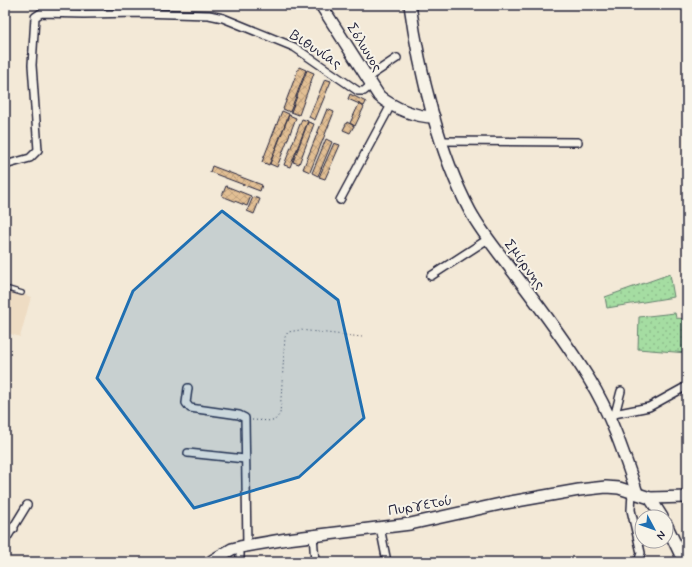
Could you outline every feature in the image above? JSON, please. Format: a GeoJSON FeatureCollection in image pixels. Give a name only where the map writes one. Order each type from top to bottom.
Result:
{"type":"FeatureCollection","features":[{"type":"Feature","properties":{"kind":"street","name":"Σόλωνος"},"geometry":{"type":"LineString","coordinates":[[321,5],[369,81],[380,96],[391,105]]}},
{"type":"Feature","properties":{"kind":"street","name":"Σμύρνης"},"geometry":{"type":"LineString","coordinates":[[410,5],[416,41],[434,117],[441,141],[465,201],[488,239],[578,362],[612,414],[635,492]]}},
{"type":"Feature","properties":{"kind":"street","name":"Βιθυνίας"},"geometry":{"type":"LineString","coordinates":[[5,166],[30,158],[38,150],[33,99],[33,30],[35,17],[41,12],[84,14],[138,13],[204,15],[223,18],[294,47],[358,91],[364,92],[369,81]]}},
{"type":"Feature","properties":{"kind":"street"},"geometry":{"type":"LineString","coordinates":[[369,81],[397,58]]}},
{"type":"Feature","properties":{"kind":"street"},"geometry":{"type":"LineString","coordinates":[[340,200],[391,105],[421,115],[434,117]]}},
{"type":"Feature","properties":{"kind":"street"},"geometry":{"type":"LineString","coordinates":[[441,141],[578,142]]}},
{"type":"Feature","properties":{"kind":"street"},"geometry":{"type":"LineString","coordinates":[[431,276],[488,239]]}},
{"type":"Feature","properties":{"kind":"street"},"geometry":{"type":"LineString","coordinates":[[612,414],[649,407],[687,386]]}},
{"type":"Feature","properties":{"kind":"street"},"geometry":{"type":"LineString","coordinates":[[188,388],[186,403],[190,408],[239,414],[244,416],[246,421],[244,547],[240,562]]}},
{"type":"Feature","properties":{"kind":"street"},"geometry":{"type":"LineString","coordinates":[[612,414],[621,391]]}},
{"type":"Feature","properties":{"kind":"street"},"geometry":{"type":"LineString","coordinates":[[188,453],[245,459]]}},
{"type":"Feature","properties":{"kind":"street","name":"Πυργετού"},"geometry":{"type":"LineString","coordinates":[[210,562],[232,549],[313,535],[437,519],[505,503],[579,490],[606,487],[635,492],[650,498]]}},
{"type":"Feature","properties":{"kind":"street"},"geometry":{"type":"LineString","coordinates":[[635,492],[631,510],[641,553],[638,562]]}},
{"type":"Feature","properties":{"kind":"street"},"geometry":{"type":"LineString","coordinates":[[650,498],[687,497]]}},
{"type":"Feature","properties":{"kind":"street"},"geometry":{"type":"LineString","coordinates":[[650,498],[657,509]]}},
{"type":"Feature","properties":{"kind":"street"},"geometry":{"type":"LineString","coordinates":[[5,541],[14,529],[27,505]]}},
{"type":"Feature","properties":{"kind":"street"},"geometry":{"type":"LineString","coordinates":[[5,526],[14,529]]}},
{"type":"Feature","properties":{"kind":"street"},"geometry":{"type":"LineString","coordinates":[[380,527],[387,562]]}},
{"type":"Feature","properties":{"kind":"street"},"geometry":{"type":"LineString","coordinates":[[313,535],[314,562]]}},
{"type":"Feature","properties":{"kind":"street"},"geometry":{"type":"LineString","coordinates":[[674,541],[684,562]]}},
{"type":"Feature","properties":{"kind":"lane"},"geometry":{"type":"LineString","coordinates":[[5,288],[22,293]]}},
{"type":"Feature","properties":{"kind":"path"},"geometry":{"type":"LineString","coordinates":[[246,421],[274,421],[280,414],[285,337],[288,332],[300,330],[362,337]]}},
{"type":"Feature","properties":{"kind":"highlighted area"},"geometry":{"type":"Polygon","coordinates":[[[222,211],[338,300],[364,418],[299,477],[194,508],[97,378],[133,291],[222,211]]]}},
{"type":"Feature","properties":{"kind":"shaded area"},"geometry":{"type":"Polygon","coordinates":[[[5,288],[31,297],[20,337],[5,332],[5,288]]]}},
{"type":"Feature","properties":{"kind":"green space"},"geometry":{"type":"Polygon","coordinates":[[[670,274],[674,297],[607,308],[605,297],[670,274]]]}},
{"type":"Feature","properties":{"kind":"green space"},"geometry":{"type":"Polygon","coordinates":[[[675,313],[676,318],[687,319],[687,353],[638,349],[639,317],[675,313]]]}},
{"type":"Feature","properties":{"kind":"building"},"geometry":{"type":"Polygon","coordinates":[[[299,67],[306,70],[290,112],[283,109],[299,67]]]}},
{"type":"Feature","properties":{"kind":"building"},"geometry":{"type":"Polygon","coordinates":[[[307,70],[314,73],[299,115],[291,112],[307,70]]]}},
{"type":"Feature","properties":{"kind":"building"},"geometry":{"type":"Polygon","coordinates":[[[325,79],[331,81],[315,120],[309,117],[325,79]]]}},
{"type":"Feature","properties":{"kind":"building"},"geometry":{"type":"Polygon","coordinates":[[[350,94],[366,102],[364,106],[348,99],[350,94]]]}},
{"type":"Feature","properties":{"kind":"building"},"geometry":{"type":"Polygon","coordinates":[[[359,104],[364,107],[355,126],[350,123],[359,104]]]}},
{"type":"Feature","properties":{"kind":"building"},"geometry":{"type":"Polygon","coordinates":[[[327,109],[334,112],[310,172],[303,169],[327,109]]]}},
{"type":"Feature","properties":{"kind":"building"},"geometry":{"type":"Polygon","coordinates":[[[282,111],[289,114],[269,165],[262,162],[282,111]]]}},
{"type":"Feature","properties":{"kind":"building"},"geometry":{"type":"Polygon","coordinates":[[[289,115],[296,118],[277,167],[270,164],[289,115]]]}},
{"type":"Feature","properties":{"kind":"building"},"geometry":{"type":"Polygon","coordinates":[[[302,119],[308,121],[290,167],[284,165],[302,119]]]}},
{"type":"Feature","properties":{"kind":"building"},"geometry":{"type":"Polygon","coordinates":[[[308,122],[314,124],[299,164],[293,162],[308,122]]]}},
{"type":"Feature","properties":{"kind":"building"},"geometry":{"type":"Polygon","coordinates":[[[347,122],[354,126],[350,133],[343,130],[347,122]]]}},
{"type":"Feature","properties":{"kind":"building"},"geometry":{"type":"Polygon","coordinates":[[[326,139],[332,142],[318,176],[312,173],[326,139]]]}},
{"type":"Feature","properties":{"kind":"building"},"geometry":{"type":"Polygon","coordinates":[[[334,143],[340,145],[325,179],[319,177],[334,143]]]}},
{"type":"Feature","properties":{"kind":"building"},"geometry":{"type":"Polygon","coordinates":[[[212,166],[262,185],[260,191],[210,172],[212,166]]]}},
{"type":"Feature","properties":{"kind":"building"},"geometry":{"type":"Polygon","coordinates":[[[226,186],[251,196],[247,206],[222,196],[226,186]]]}},
{"type":"Feature","properties":{"kind":"building"},"geometry":{"type":"Polygon","coordinates":[[[253,197],[260,199],[254,214],[247,211],[253,197]]]}}]}
